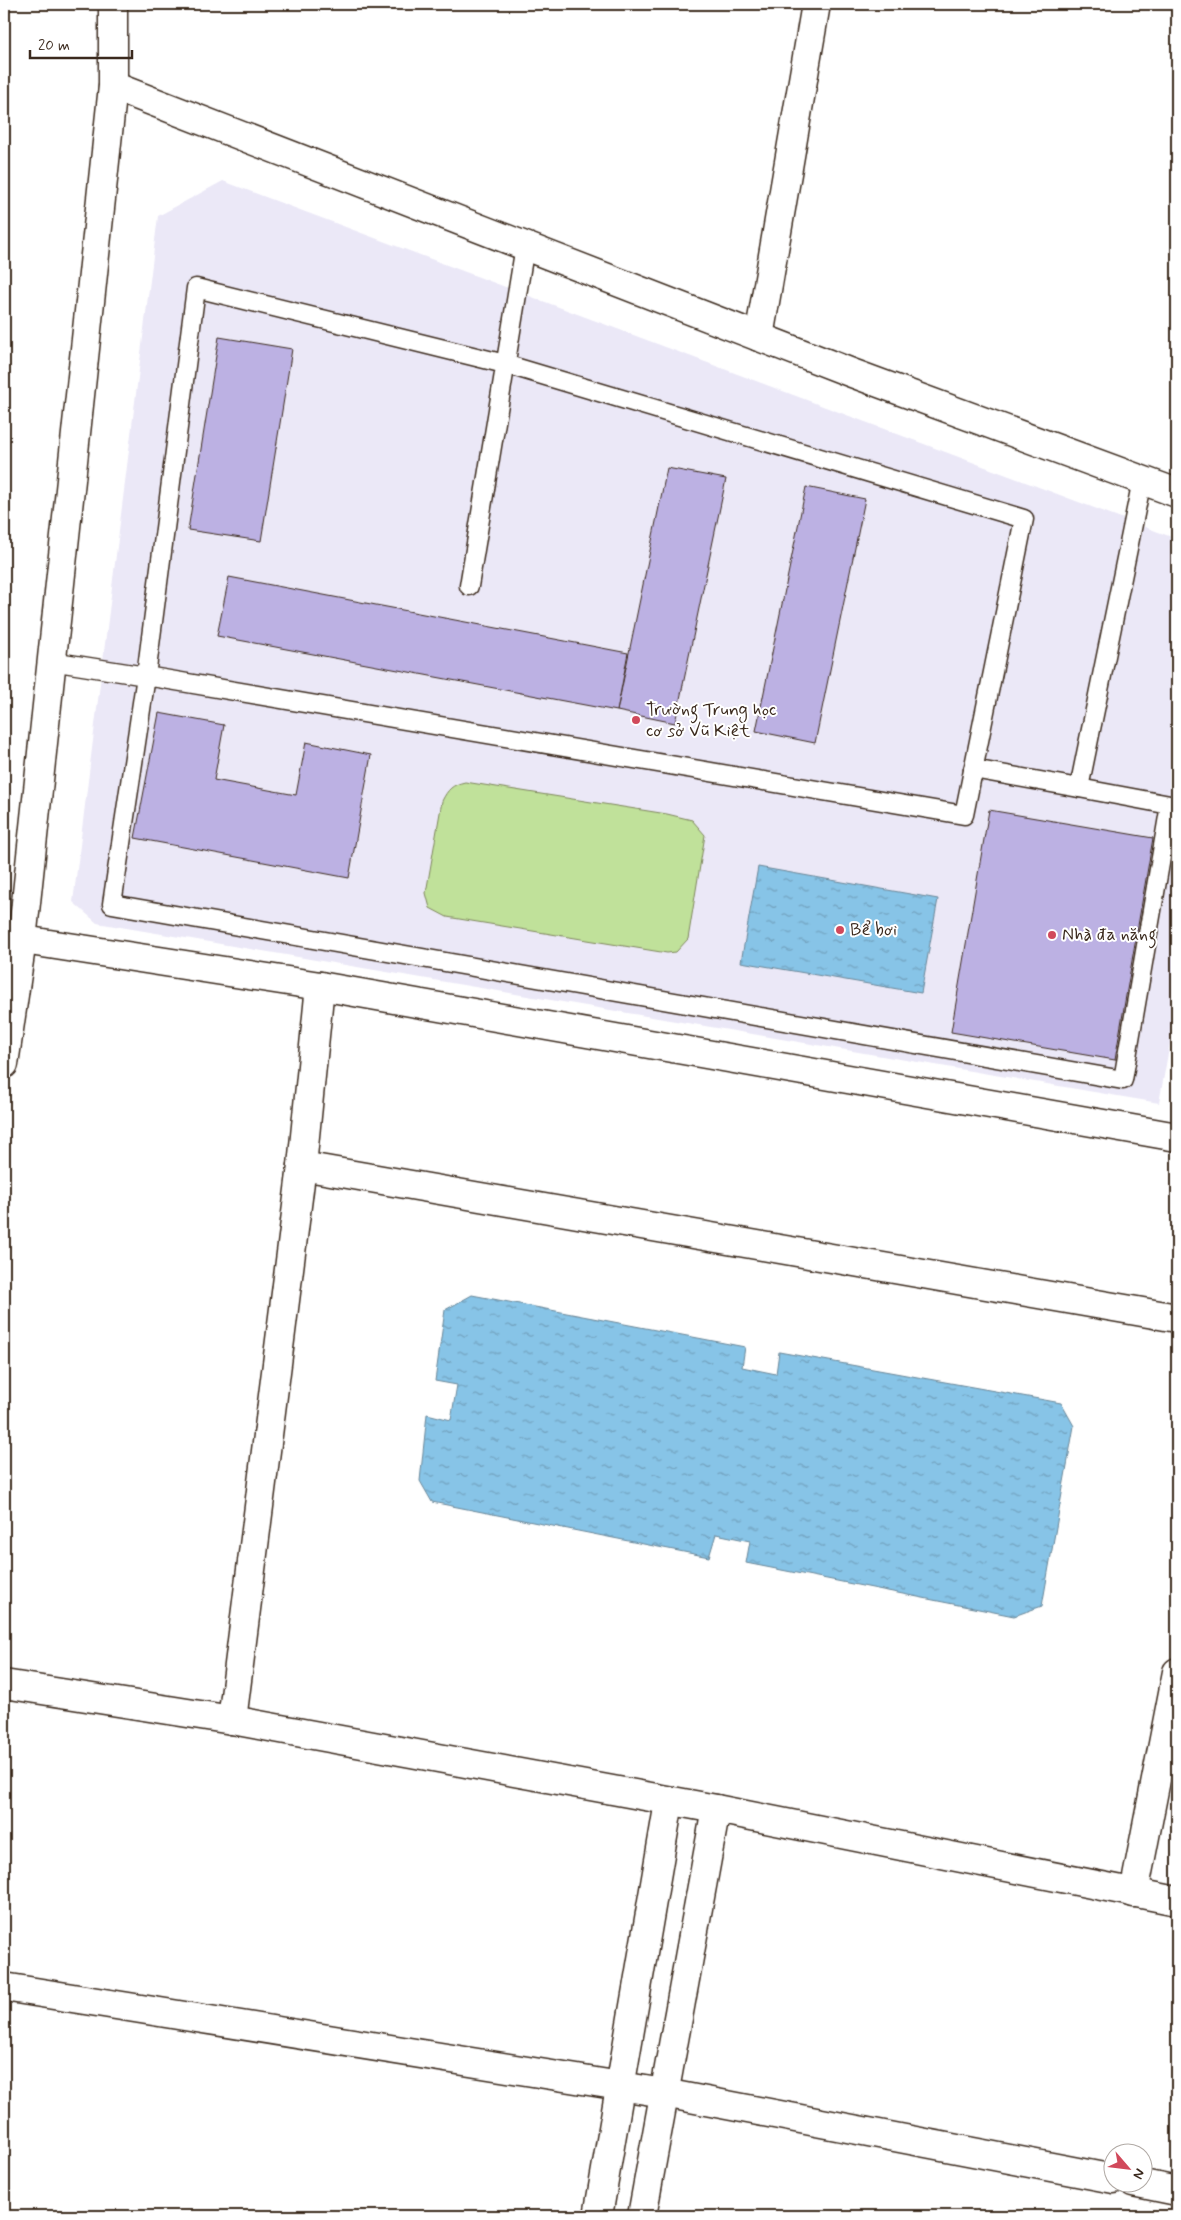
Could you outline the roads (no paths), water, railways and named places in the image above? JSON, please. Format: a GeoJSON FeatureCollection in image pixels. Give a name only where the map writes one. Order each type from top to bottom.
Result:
{"type":"FeatureCollection","features":[{"type":"Feature","properties":{"kind":"street"},"geometry":{"type":"LineString","coordinates":[[4,1064],[13,938],[52,660],[113,86],[113,4]]}},
{"type":"Feature","properties":{"kind":"street"},"geometry":{"type":"LineString","coordinates":[[759,337],[816,4]]}},
{"type":"Feature","properties":{"kind":"street"},"geometry":{"type":"LineString","coordinates":[[113,86],[354,182],[759,337],[1177,493]]}},
{"type":"Feature","properties":{"kind":"street"},"geometry":{"type":"LineString","coordinates":[[13,938],[320,986],[1177,1137]]}},
{"type":"Feature","properties":{"kind":"street"},"geometry":{"type":"LineString","coordinates":[[232,1720],[302,1166],[320,986]]}},
{"type":"Feature","properties":{"kind":"street"},"geometry":{"type":"LineString","coordinates":[[302,1166],[1177,1318]]}},
{"type":"Feature","properties":{"kind":"street"},"geometry":{"type":"LineString","coordinates":[[1134,1893],[1177,1672]]}},
{"type":"Feature","properties":{"kind":"street"},"geometry":{"type":"LineString","coordinates":[[4,1684],[232,1720],[669,1802],[716,1809],[1177,1901]]}},
{"type":"Feature","properties":{"kind":"street"},"geometry":{"type":"LineString","coordinates":[[598,2216],[669,1802]]}},
{"type":"Feature","properties":{"kind":"street"},"geometry":{"type":"LineString","coordinates":[[642,2216],[716,1809]]}},
{"type":"Feature","properties":{"kind":"street"},"geometry":{"type":"LineString","coordinates":[[4,1987],[664,2093],[1104,2177]]}},
{"type":"Feature","properties":{"kind":"street"},"geometry":{"type":"LineString","coordinates":[[1154,2186],[1177,2191]]}},
{"type":"Feature","properties":{"kind":"lane"},"geometry":{"type":"LineString","coordinates":[[469,586],[525,246]]}},
{"type":"Feature","properties":{"kind":"lane"},"geometry":{"type":"LineString","coordinates":[[52,660],[146,676],[964,815],[973,769],[1024,518],[505,364],[196,288],[146,676],[112,904],[1123,1080],[1170,805],[973,769]]}},
{"type":"Feature","properties":{"kind":"lane"},"geometry":{"type":"LineString","coordinates":[[1079,788],[1142,480]]}},
{"type":"Feature","properties":{"kind":"water","name":"Bể bơi"},"geometry":{"type":"Polygon","coordinates":[[[758,867],[938,899],[921,993],[741,962],[758,867]]]}},
{"type":"Feature","properties":{"kind":"water"},"geometry":{"type":"Polygon","coordinates":[[[472,1295],[745,1347],[742,1367],[776,1374],[779,1352],[1061,1403],[1074,1426],[1042,1606],[1014,1616],[746,1563],[750,1541],[716,1534],[709,1557],[432,1502],[420,1481],[427,1414],[451,1420],[457,1385],[435,1381],[445,1310],[472,1295]]]}},
{"type":"Feature","properties":{"kind":"place","name":"Trường Trung học cơ sở Vũ Kiệt"},"geometry":{"type":"Point","coordinates":[636,720]}},
{"type":"Feature","properties":{"kind":"place","name":"Bể bơi"},"geometry":{"type":"Point","coordinates":[840,930]}},
{"type":"Feature","properties":{"kind":"place","name":"Nhà đa năng"},"geometry":{"type":"Point","coordinates":[1052,935]}}]}
